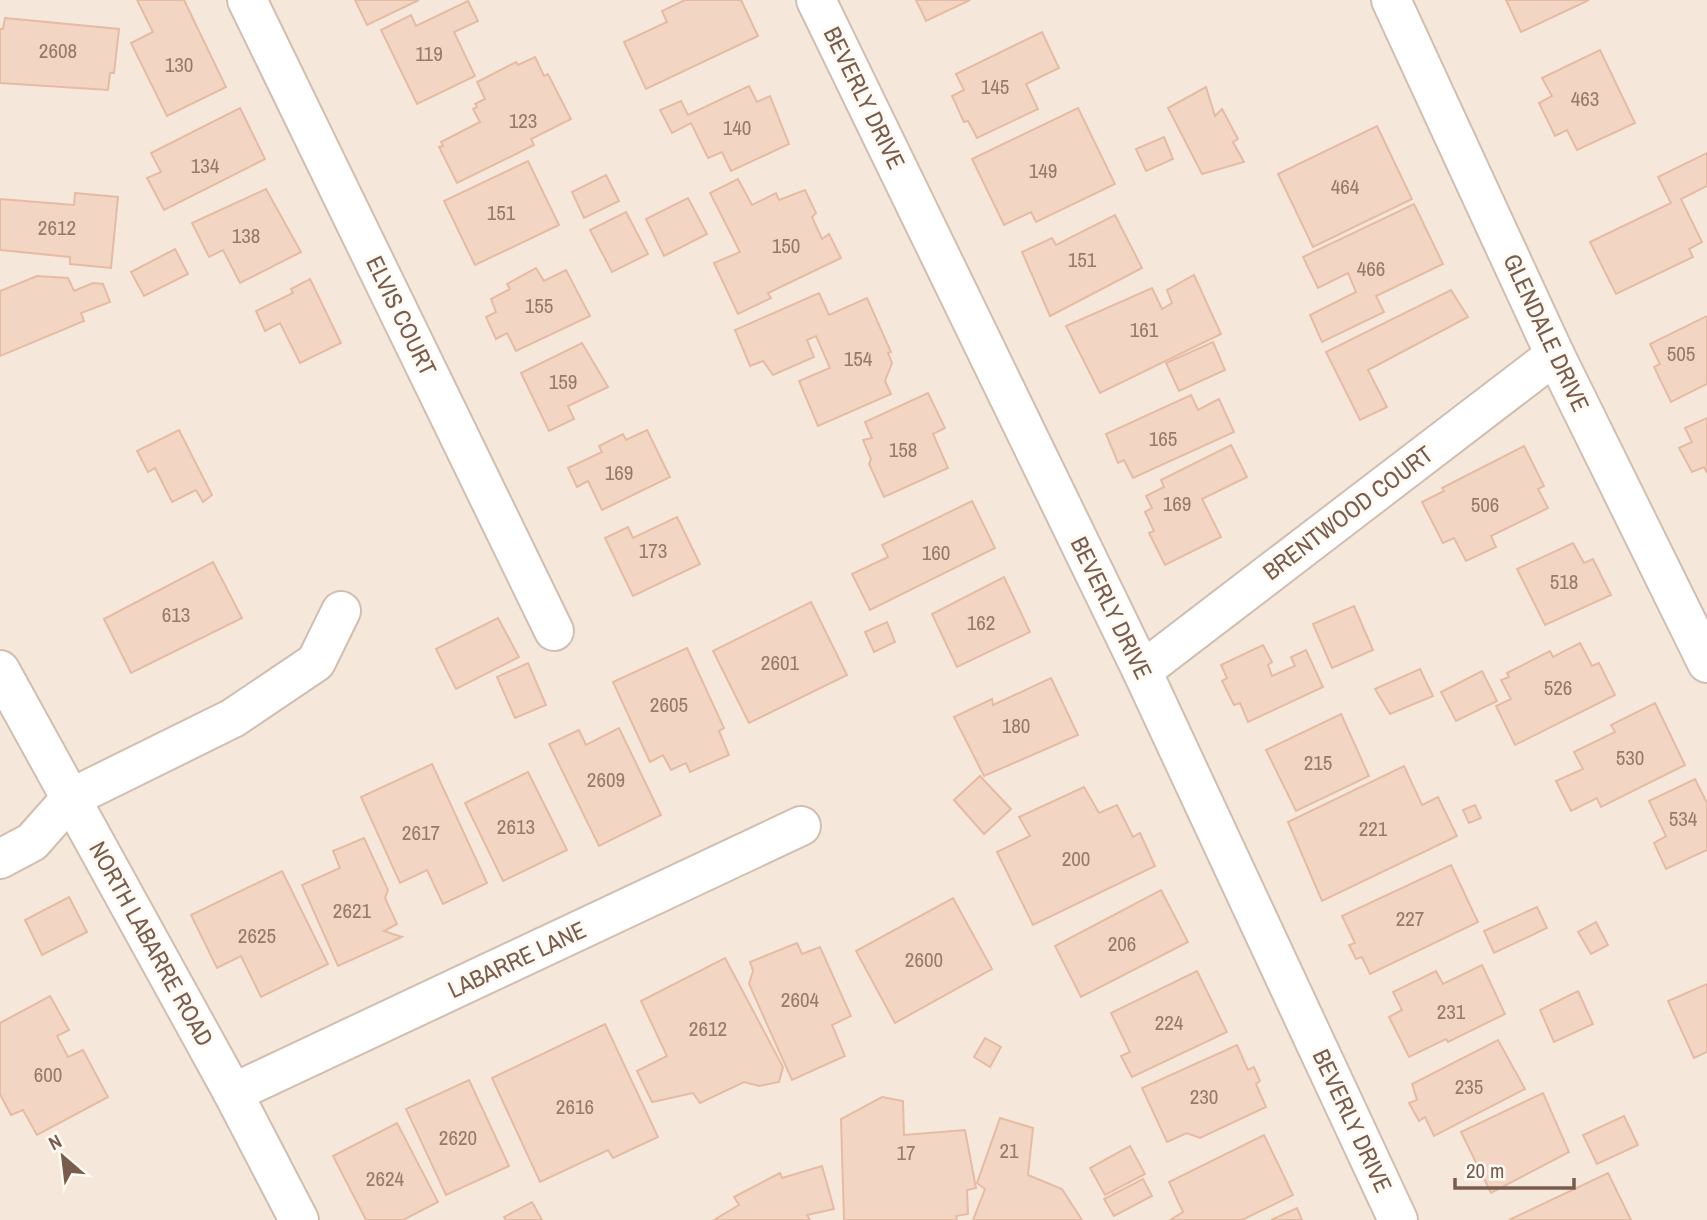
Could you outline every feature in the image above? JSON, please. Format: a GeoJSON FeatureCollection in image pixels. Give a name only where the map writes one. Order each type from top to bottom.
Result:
{"type":"FeatureCollection","features":[{"type":"Feature","properties":{"kind":"street","name":"ELVIS COURT"},"geometry":{"type":"LineString","coordinates":[[247,0],[554,631]]}},
{"type":"Feature","properties":{"kind":"street","name":"BEVERLY DRIVE"},"geometry":{"type":"LineString","coordinates":[[816,0],[1142,671],[1398,1220]]}},
{"type":"Feature","properties":{"kind":"street","name":"GLENDALE DRIVE"},"geometry":{"type":"LineString","coordinates":[[1391,0],[1555,355],[1707,663]]}},
{"type":"Feature","properties":{"kind":"street","name":"BRENTWOOD COURT"},"geometry":{"type":"LineString","coordinates":[[1142,671],[1555,355]]}},
{"type":"Feature","properties":{"kind":"street"},"geometry":{"type":"LineString","coordinates":[[0,859],[32,842],[71,798],[233,718],[316,662],[341,611]]}},
{"type":"Feature","properties":{"kind":"street","name":"NORTH LABARRE ROAD"},"geometry":{"type":"LineString","coordinates":[[0,670],[233,1093],[299,1220]]}},
{"type":"Feature","properties":{"kind":"street","name":"LABARRE LANE"},"geometry":{"type":"LineString","coordinates":[[233,1093],[801,826]]}},
{"type":"Feature","properties":{"kind":"shaded area"},"geometry":{"type":"Polygon","coordinates":[[[0,0],[1707,0],[1707,1220],[0,1220],[0,0]]]}},
{"type":"Feature","properties":{"kind":"building"},"geometry":{"type":"Polygon","coordinates":[[[137,0],[184,0],[226,87],[167,116],[131,43],[153,32],[137,0]]]}},
{"type":"Feature","properties":{"kind":"building"},"geometry":{"type":"Polygon","coordinates":[[[355,0],[419,0],[367,25],[355,0]]]}},
{"type":"Feature","properties":{"kind":"building"},"geometry":{"type":"Polygon","coordinates":[[[685,0],[741,0],[758,36],[646,89],[624,42],[667,22],[662,11],[685,0]]]}},
{"type":"Feature","properties":{"kind":"building"},"geometry":{"type":"Polygon","coordinates":[[[916,0],[970,0],[926,21],[916,0]]]}},
{"type":"Feature","properties":{"kind":"building"},"geometry":{"type":"Polygon","coordinates":[[[1506,0],[1589,0],[1521,32],[1506,0]]]}},
{"type":"Feature","properties":{"kind":"building"},"geometry":{"type":"Polygon","coordinates":[[[468,1],[478,21],[454,32],[475,76],[417,104],[381,30],[411,15],[416,26],[468,1]]]}},
{"type":"Feature","properties":{"kind":"building"},"geometry":{"type":"Polygon","coordinates":[[[5,18],[119,29],[114,73],[110,73],[108,90],[0,83],[0,29],[3,29],[5,18]]]}},
{"type":"Feature","properties":{"kind":"building"},"geometry":{"type":"Polygon","coordinates":[[[1042,32],[1059,68],[1026,84],[1038,109],[977,138],[968,121],[964,122],[952,96],[964,90],[956,74],[1042,32]]]}},
{"type":"Feature","properties":{"kind":"building"},"geometry":{"type":"Polygon","coordinates":[[[1600,50],[1635,123],[1577,150],[1567,130],[1555,136],[1539,103],[1552,96],[1542,78],[1600,50]]]}},
{"type":"Feature","properties":{"kind":"building"},"geometry":{"type":"Polygon","coordinates":[[[535,57],[544,76],[548,74],[571,119],[531,139],[534,145],[457,183],[439,147],[443,146],[441,142],[480,122],[473,109],[477,107],[475,104],[485,99],[477,82],[516,62],[518,65],[535,57]]]}},
{"type":"Feature","properties":{"kind":"building"},"geometry":{"type":"Polygon","coordinates":[[[749,86],[757,102],[770,96],[789,144],[731,171],[722,152],[708,158],[691,123],[672,133],[660,110],[681,101],[688,115],[749,86]]]}},
{"type":"Feature","properties":{"kind":"building"},"geometry":{"type":"Polygon","coordinates":[[[1206,87],[1215,116],[1222,109],[1238,139],[1233,142],[1244,162],[1202,174],[1168,108],[1206,87]]]}},
{"type":"Feature","properties":{"kind":"building"},"geometry":{"type":"Polygon","coordinates":[[[240,108],[265,159],[164,210],[147,178],[161,172],[151,153],[240,108]]]}},
{"type":"Feature","properties":{"kind":"building"},"geometry":{"type":"Polygon","coordinates":[[[1078,108],[1115,184],[1036,222],[1031,212],[1004,225],[972,159],[1078,108]]]}},
{"type":"Feature","properties":{"kind":"building"},"geometry":{"type":"Polygon","coordinates":[[[1377,126],[1412,199],[1313,247],[1278,174],[1377,126]]]}},
{"type":"Feature","properties":{"kind":"building"},"geometry":{"type":"Polygon","coordinates":[[[1164,137],[1173,159],[1146,171],[1136,149],[1164,137]]]}},
{"type":"Feature","properties":{"kind":"building"},"geometry":{"type":"Polygon","coordinates":[[[1707,153],[1707,186],[1681,199],[1702,242],[1689,249],[1693,257],[1616,294],[1590,242],[1671,203],[1658,177],[1707,153]]]}},
{"type":"Feature","properties":{"kind":"building"},"geometry":{"type":"Polygon","coordinates":[[[528,161],[559,225],[475,265],[444,201],[528,161]]]}},
{"type":"Feature","properties":{"kind":"building"},"geometry":{"type":"Polygon","coordinates":[[[606,175],[619,201],[584,218],[572,192],[606,175]]]}},
{"type":"Feature","properties":{"kind":"building"},"geometry":{"type":"Polygon","coordinates":[[[738,179],[752,205],[776,193],[779,200],[805,190],[816,213],[812,217],[822,239],[829,234],[841,258],[768,293],[771,298],[738,314],[714,263],[740,252],[710,193],[738,179]]]}},
{"type":"Feature","properties":{"kind":"building"},"geometry":{"type":"Polygon","coordinates":[[[266,189],[301,252],[240,283],[223,250],[209,257],[192,223],[266,189]]]}},
{"type":"Feature","properties":{"kind":"building"},"geometry":{"type":"Polygon","coordinates":[[[75,193],[118,197],[111,268],[70,264],[70,257],[0,250],[0,199],[74,205],[75,193]]]}},
{"type":"Feature","properties":{"kind":"building"},"geometry":{"type":"Polygon","coordinates":[[[688,198],[707,234],[664,256],[646,219],[688,198]]]}},
{"type":"Feature","properties":{"kind":"building"},"geometry":{"type":"Polygon","coordinates":[[[1414,204],[1443,264],[1376,296],[1384,312],[1322,342],[1310,315],[1356,292],[1348,273],[1318,288],[1303,257],[1414,204]]]}},
{"type":"Feature","properties":{"kind":"building"},"geometry":{"type":"Polygon","coordinates":[[[626,212],[648,254],[612,272],[590,230],[626,212]]]}},
{"type":"Feature","properties":{"kind":"building"},"geometry":{"type":"Polygon","coordinates":[[[1115,215],[1142,268],[1050,316],[1022,252],[1052,238],[1056,245],[1115,215]]]}},
{"type":"Feature","properties":{"kind":"building"},"geometry":{"type":"Polygon","coordinates":[[[175,249],[188,274],[144,296],[131,272],[175,249]]]}},
{"type":"Feature","properties":{"kind":"building"},"geometry":{"type":"Polygon","coordinates":[[[536,268],[544,281],[566,270],[590,316],[516,351],[507,333],[496,339],[486,317],[496,312],[491,299],[510,289],[507,284],[536,268]]]}},
{"type":"Feature","properties":{"kind":"building"},"geometry":{"type":"Polygon","coordinates":[[[1194,275],[1221,334],[1100,393],[1066,326],[1152,288],[1162,309],[1172,303],[1167,290],[1194,275]]]}},
{"type":"Feature","properties":{"kind":"building"},"geometry":{"type":"Polygon","coordinates":[[[37,276],[68,278],[74,291],[93,283],[103,284],[110,302],[81,313],[84,321],[0,356],[0,291],[37,276]]]}},
{"type":"Feature","properties":{"kind":"building"},"geometry":{"type":"Polygon","coordinates":[[[310,279],[341,343],[300,363],[280,323],[265,331],[256,311],[293,293],[291,289],[310,279]]]}},
{"type":"Feature","properties":{"kind":"building"},"geometry":{"type":"Polygon","coordinates":[[[1451,290],[1468,317],[1368,370],[1387,407],[1360,420],[1326,352],[1451,290]]]}},
{"type":"Feature","properties":{"kind":"building"},"geometry":{"type":"Polygon","coordinates":[[[819,293],[829,315],[867,298],[891,352],[888,353],[892,363],[885,381],[891,394],[818,426],[799,381],[830,368],[816,336],[807,340],[814,357],[773,375],[763,361],[750,366],[735,330],[819,293]]]}},
{"type":"Feature","properties":{"kind":"building"},"geometry":{"type":"Polygon","coordinates":[[[1707,316],[1707,384],[1671,402],[1654,367],[1660,364],[1650,344],[1707,316]]]}},
{"type":"Feature","properties":{"kind":"building"},"geometry":{"type":"Polygon","coordinates":[[[1213,342],[1225,370],[1179,391],[1166,363],[1213,342]]]}},
{"type":"Feature","properties":{"kind":"building"},"geometry":{"type":"Polygon","coordinates":[[[582,343],[608,387],[568,406],[574,419],[549,431],[521,373],[582,343]]]}},
{"type":"Feature","properties":{"kind":"building"},"geometry":{"type":"Polygon","coordinates":[[[928,393],[945,428],[933,434],[948,468],[884,497],[869,464],[871,459],[863,440],[872,438],[865,422],[928,393]]]}},
{"type":"Feature","properties":{"kind":"building"},"geometry":{"type":"Polygon","coordinates":[[[1191,395],[1198,410],[1219,399],[1234,432],[1133,478],[1124,460],[1118,463],[1106,434],[1191,395]]]}},
{"type":"Feature","properties":{"kind":"building"},"geometry":{"type":"Polygon","coordinates":[[[1707,418],[1707,473],[1704,467],[1692,472],[1679,448],[1692,442],[1685,428],[1707,418]]]}},
{"type":"Feature","properties":{"kind":"building"},"geometry":{"type":"Polygon","coordinates":[[[179,430],[212,495],[203,502],[196,490],[172,502],[155,468],[148,472],[137,451],[179,430]]]}},
{"type":"Feature","properties":{"kind":"building"},"geometry":{"type":"Polygon","coordinates":[[[647,430],[670,477],[602,510],[588,481],[577,487],[568,468],[602,452],[599,446],[623,434],[626,440],[647,430]]]}},
{"type":"Feature","properties":{"kind":"building"},"geometry":{"type":"Polygon","coordinates":[[[1231,445],[1247,477],[1202,499],[1221,537],[1165,565],[1149,533],[1154,531],[1145,512],[1152,508],[1146,496],[1164,487],[1161,480],[1231,445]]]}},
{"type":"Feature","properties":{"kind":"building"},"geometry":{"type":"Polygon","coordinates":[[[1524,446],[1544,486],[1538,489],[1548,508],[1491,536],[1496,547],[1466,561],[1454,538],[1443,543],[1422,502],[1444,491],[1442,488],[1524,446]]]}},
{"type":"Feature","properties":{"kind":"building"},"geometry":{"type":"Polygon","coordinates":[[[972,501],[995,548],[870,610],[852,574],[888,557],[882,545],[972,501]]]}},
{"type":"Feature","properties":{"kind":"building"},"geometry":{"type":"Polygon","coordinates":[[[677,517],[700,564],[633,596],[605,538],[628,527],[633,538],[677,517]]]}},
{"type":"Feature","properties":{"kind":"building"},"geometry":{"type":"Polygon","coordinates":[[[1573,543],[1584,563],[1593,559],[1611,595],[1545,625],[1517,569],[1573,543]]]}},
{"type":"Feature","properties":{"kind":"building"},"geometry":{"type":"Polygon","coordinates":[[[213,562],[242,618],[131,673],[104,619],[213,562]]]}},
{"type":"Feature","properties":{"kind":"building"},"geometry":{"type":"Polygon","coordinates":[[[1004,577],[1030,632],[957,667],[932,614],[1004,577]]]}},
{"type":"Feature","properties":{"kind":"building"},"geometry":{"type":"Polygon","coordinates":[[[811,602],[847,675],[749,723],[713,651],[811,602]]]}},
{"type":"Feature","properties":{"kind":"building"},"geometry":{"type":"Polygon","coordinates":[[[1354,606],[1373,650],[1332,668],[1313,624],[1354,606]]]}},
{"type":"Feature","properties":{"kind":"building"},"geometry":{"type":"Polygon","coordinates":[[[498,618],[519,657],[456,689],[436,649],[498,618]]]}},
{"type":"Feature","properties":{"kind":"building"},"geometry":{"type":"Polygon","coordinates":[[[887,622],[895,642],[874,652],[865,632],[887,622]]]}},
{"type":"Feature","properties":{"kind":"building"},"geometry":{"type":"Polygon","coordinates":[[[1580,643],[1592,666],[1599,663],[1615,695],[1515,745],[1496,706],[1511,699],[1501,680],[1509,677],[1507,673],[1550,651],[1553,657],[1580,643]]]}},
{"type":"Feature","properties":{"kind":"building"},"geometry":{"type":"Polygon","coordinates":[[[1263,645],[1272,662],[1268,665],[1272,676],[1295,666],[1291,657],[1306,650],[1323,687],[1248,722],[1240,703],[1234,705],[1222,681],[1227,678],[1221,665],[1263,645]]]}},
{"type":"Feature","properties":{"kind":"building"},"geometry":{"type":"Polygon","coordinates":[[[687,648],[724,728],[719,731],[729,755],[690,772],[686,763],[671,770],[663,755],[650,762],[613,682],[687,648]]]}},
{"type":"Feature","properties":{"kind":"building"},"geometry":{"type":"Polygon","coordinates":[[[528,663],[546,705],[515,718],[497,677],[528,663]]]}},
{"type":"Feature","properties":{"kind":"building"},"geometry":{"type":"Polygon","coordinates":[[[1420,669],[1433,696],[1390,714],[1375,689],[1420,669]]]}},
{"type":"Feature","properties":{"kind":"building"},"geometry":{"type":"Polygon","coordinates":[[[1482,671],[1497,701],[1456,721],[1441,692],[1482,671]]]}},
{"type":"Feature","properties":{"kind":"building"},"geometry":{"type":"Polygon","coordinates":[[[1051,678],[1078,735],[984,776],[954,717],[992,699],[993,705],[1051,678]]]}},
{"type":"Feature","properties":{"kind":"building"},"geometry":{"type":"Polygon","coordinates":[[[1655,703],[1685,765],[1601,807],[1597,798],[1571,811],[1556,781],[1583,769],[1574,752],[1615,732],[1611,725],[1655,703]]]}},
{"type":"Feature","properties":{"kind":"building"},"geometry":{"type":"Polygon","coordinates":[[[1341,714],[1369,776],[1296,811],[1266,750],[1341,714]]]}},
{"type":"Feature","properties":{"kind":"building"},"geometry":{"type":"Polygon","coordinates":[[[619,728],[661,815],[599,846],[549,744],[579,730],[586,745],[619,728]]]}},
{"type":"Feature","properties":{"kind":"building"},"geometry":{"type":"Polygon","coordinates":[[[432,764],[487,883],[443,904],[427,870],[400,883],[361,797],[432,764]]]}},
{"type":"Feature","properties":{"kind":"building"},"geometry":{"type":"Polygon","coordinates":[[[1404,766],[1422,805],[1438,797],[1457,836],[1322,901],[1288,822],[1404,766]]]}},
{"type":"Feature","properties":{"kind":"building"},"geometry":{"type":"Polygon","coordinates":[[[528,772],[567,850],[503,881],[465,803],[528,772]]]}},
{"type":"Feature","properties":{"kind":"building"},"geometry":{"type":"Polygon","coordinates":[[[980,776],[1011,809],[984,834],[954,800],[980,776]]]}},
{"type":"Feature","properties":{"kind":"building"},"geometry":{"type":"Polygon","coordinates":[[[1695,779],[1707,803],[1707,850],[1666,869],[1654,843],[1666,836],[1649,801],[1695,779]]]}},
{"type":"Feature","properties":{"kind":"building"},"geometry":{"type":"Polygon","coordinates":[[[1084,787],[1099,813],[1117,805],[1133,837],[1140,833],[1155,866],[1033,925],[997,852],[1030,836],[1019,817],[1084,787]]]}},
{"type":"Feature","properties":{"kind":"building"},"geometry":{"type":"Polygon","coordinates":[[[1475,805],[1481,818],[1469,823],[1463,810],[1475,805]]]}},
{"type":"Feature","properties":{"kind":"building"},"geometry":{"type":"Polygon","coordinates":[[[364,838],[388,890],[385,898],[397,924],[384,931],[402,937],[338,966],[302,885],[340,868],[333,851],[364,838]]]}},
{"type":"Feature","properties":{"kind":"building"},"geometry":{"type":"Polygon","coordinates":[[[1451,865],[1478,922],[1370,974],[1362,957],[1356,959],[1349,945],[1355,943],[1342,916],[1451,865]]]}},
{"type":"Feature","properties":{"kind":"building"},"geometry":{"type":"Polygon","coordinates":[[[282,871],[328,964],[261,997],[241,956],[217,968],[191,915],[282,871]]]}},
{"type":"Feature","properties":{"kind":"building"},"geometry":{"type":"Polygon","coordinates":[[[1161,890],[1188,942],[1081,997],[1055,946],[1161,890]]]}},
{"type":"Feature","properties":{"kind":"building"},"geometry":{"type":"Polygon","coordinates":[[[69,897],[87,932],[42,955],[25,920],[69,897]]]}},
{"type":"Feature","properties":{"kind":"building"},"geometry":{"type":"Polygon","coordinates":[[[953,898],[992,969],[895,1023],[856,951],[953,898]]]}},
{"type":"Feature","properties":{"kind":"building"},"geometry":{"type":"Polygon","coordinates":[[[1537,907],[1547,928],[1494,953],[1484,931],[1537,907]]]}},
{"type":"Feature","properties":{"kind":"building"},"geometry":{"type":"Polygon","coordinates":[[[1596,922],[1608,945],[1591,954],[1578,932],[1596,922]]]}},
{"type":"Feature","properties":{"kind":"building"},"geometry":{"type":"Polygon","coordinates":[[[797,943],[802,954],[820,947],[851,1016],[832,1025],[845,1056],[792,1080],[749,984],[753,971],[750,962],[797,943]]]}},
{"type":"Feature","properties":{"kind":"building"},"geometry":{"type":"Polygon","coordinates":[[[725,958],[783,1067],[779,1082],[759,1086],[744,1082],[700,1103],[693,1093],[652,1102],[637,1071],[667,1056],[641,1001],[725,958]]]}},
{"type":"Feature","properties":{"kind":"building"},"geometry":{"type":"Polygon","coordinates":[[[1482,965],[1505,1014],[1448,1042],[1446,1039],[1409,1057],[1389,1017],[1402,1010],[1393,992],[1436,971],[1443,984],[1482,965]]]}},
{"type":"Feature","properties":{"kind":"building"},"geometry":{"type":"Polygon","coordinates":[[[1197,971],[1227,1032],[1132,1077],[1121,1056],[1130,1052],[1111,1013],[1197,971]]]}},
{"type":"Feature","properties":{"kind":"building"},"geometry":{"type":"Polygon","coordinates":[[[1707,984],[1707,1052],[1694,1058],[1668,1001],[1707,984]]]}},
{"type":"Feature","properties":{"kind":"building"},"geometry":{"type":"Polygon","coordinates":[[[1578,991],[1593,1024],[1554,1042],[1540,1010],[1578,991]]]}},
{"type":"Feature","properties":{"kind":"building"},"geometry":{"type":"Polygon","coordinates":[[[50,996],[69,1030],[57,1036],[68,1057],[83,1050],[108,1097],[37,1135],[23,1110],[11,1115],[0,1094],[0,1023],[50,996]]]}},
{"type":"Feature","properties":{"kind":"building"},"geometry":{"type":"Polygon","coordinates":[[[605,1024],[658,1137],[613,1158],[608,1150],[540,1182],[492,1078],[605,1024]]]}},
{"type":"Feature","properties":{"kind":"building"},"geometry":{"type":"Polygon","coordinates":[[[985,1038],[1001,1047],[990,1067],[974,1057],[985,1038]]]}},
{"type":"Feature","properties":{"kind":"building"},"geometry":{"type":"Polygon","coordinates":[[[1498,1040],[1525,1089],[1434,1136],[1425,1117],[1419,1121],[1409,1103],[1417,1100],[1412,1084],[1498,1040]]]}},
{"type":"Feature","properties":{"kind":"building"},"geometry":{"type":"Polygon","coordinates":[[[1237,1045],[1248,1070],[1254,1067],[1260,1081],[1256,1084],[1266,1107],[1200,1138],[1187,1133],[1167,1142],[1142,1088],[1237,1045]]]}},
{"type":"Feature","properties":{"kind":"building"},"geometry":{"type":"Polygon","coordinates":[[[469,1080],[509,1166],[446,1195],[406,1109],[469,1080]]]}},
{"type":"Feature","properties":{"kind":"building"},"geometry":{"type":"Polygon","coordinates":[[[1543,1093],[1569,1152],[1491,1193],[1461,1132],[1543,1093]]]}},
{"type":"Feature","properties":{"kind":"building"},"geometry":{"type":"Polygon","coordinates":[[[882,1097],[903,1101],[904,1135],[965,1130],[976,1188],[967,1190],[968,1214],[956,1216],[957,1220],[844,1220],[841,1119],[882,1097]]]}},
{"type":"Feature","properties":{"kind":"building"},"geometry":{"type":"Polygon","coordinates":[[[1624,1116],[1638,1145],[1597,1164],[1583,1135],[1624,1116]]]}},
{"type":"Feature","properties":{"kind":"building"},"geometry":{"type":"Polygon","coordinates":[[[1000,1118],[1033,1128],[1028,1175],[1062,1189],[1082,1220],[973,1220],[985,1189],[977,1183],[1000,1118]]]}},
{"type":"Feature","properties":{"kind":"building"},"geometry":{"type":"Polygon","coordinates":[[[397,1123],[438,1202],[403,1220],[366,1220],[333,1156],[397,1123]]]}},
{"type":"Feature","properties":{"kind":"building"},"geometry":{"type":"Polygon","coordinates":[[[1264,1135],[1293,1195],[1242,1220],[1170,1220],[1183,1212],[1169,1182],[1264,1135]]]}},
{"type":"Feature","properties":{"kind":"building"},"geometry":{"type":"Polygon","coordinates":[[[1130,1146],[1145,1174],[1105,1195],[1090,1168],[1130,1146]]]}},
{"type":"Feature","properties":{"kind":"building"},"geometry":{"type":"Polygon","coordinates":[[[822,1166],[834,1209],[807,1215],[810,1220],[714,1220],[739,1205],[734,1197],[780,1173],[782,1178],[822,1166]]]}},
{"type":"Feature","properties":{"kind":"building"},"geometry":{"type":"Polygon","coordinates":[[[1608,1173],[1631,1220],[1509,1220],[1608,1173]]]}},
{"type":"Feature","properties":{"kind":"building"},"geometry":{"type":"Polygon","coordinates":[[[1143,1179],[1152,1196],[1114,1216],[1104,1199],[1143,1179]]]}},
{"type":"Feature","properties":{"kind":"building"},"geometry":{"type":"Polygon","coordinates":[[[532,1202],[542,1220],[506,1220],[504,1217],[532,1202]]]}},
{"type":"Feature","properties":{"kind":"building"},"geometry":{"type":"Polygon","coordinates":[[[1297,1208],[1302,1220],[1271,1220],[1297,1208]]]}}]}
